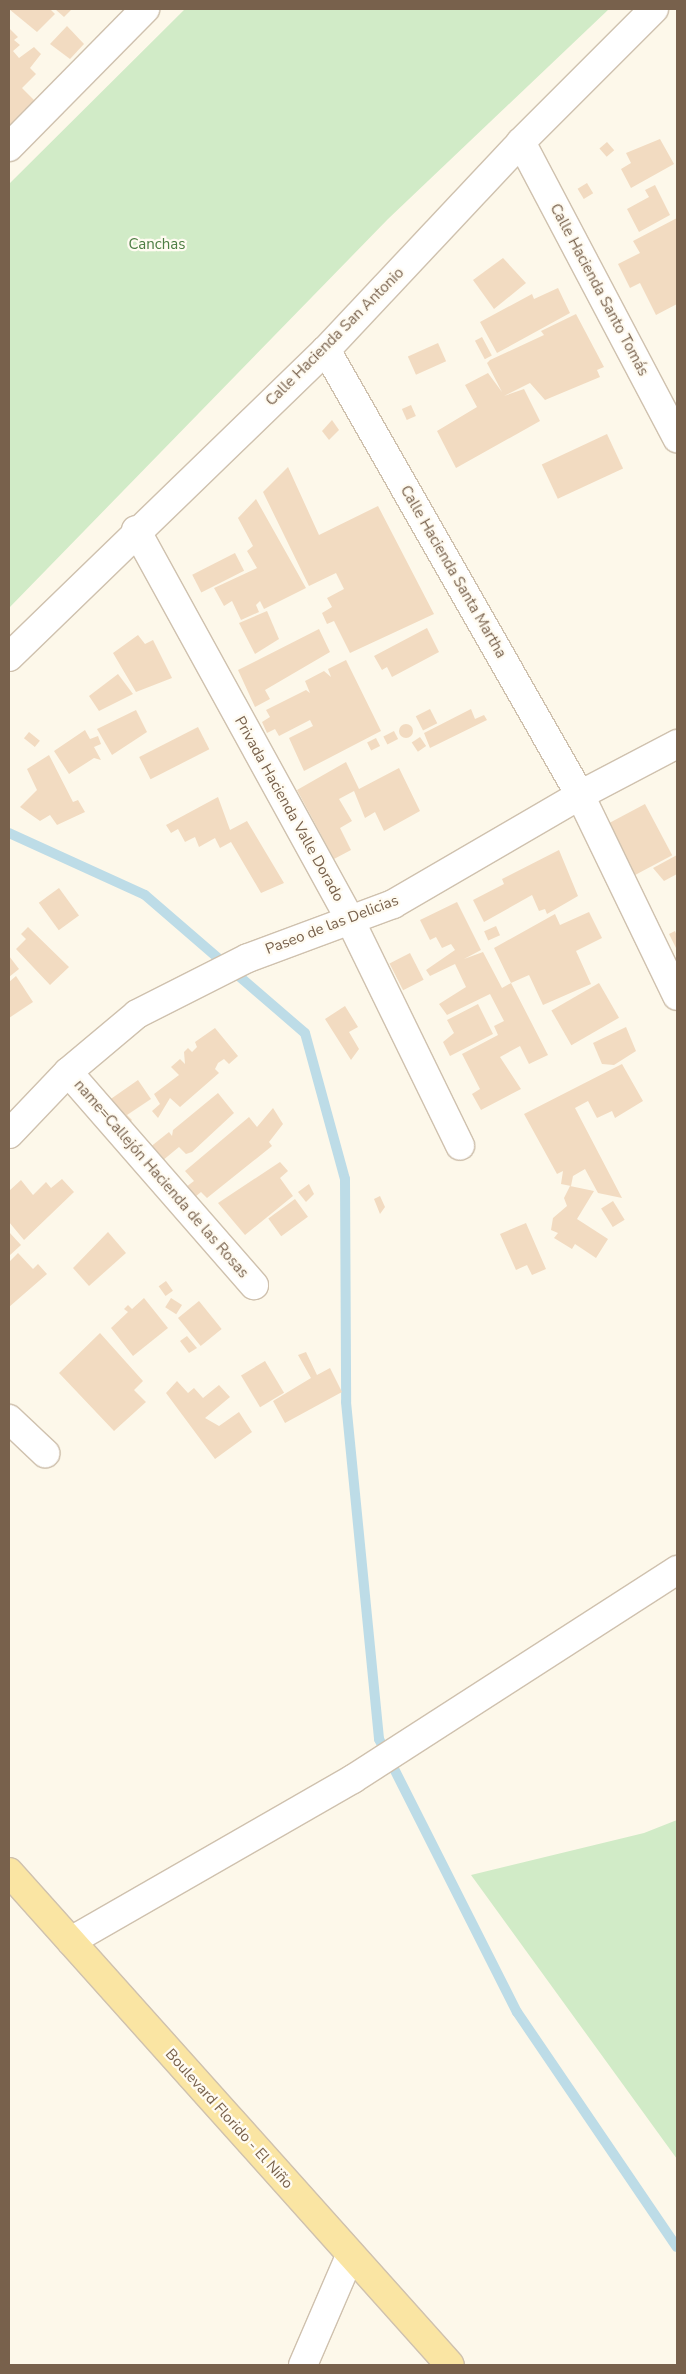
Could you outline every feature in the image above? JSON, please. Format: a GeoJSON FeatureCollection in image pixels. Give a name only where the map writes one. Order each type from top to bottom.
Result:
{"type":"FeatureCollection","features":[{"type":"Feature","properties":{"kind":"main road","name":"Boulevard Florido - El Niño"},"geometry":{"type":"LineString","coordinates":[[9,1872],[350,2256],[450,2365]]}},
{"type":"Feature","properties":{"kind":"street"},"geometry":{"type":"LineString","coordinates":[[9,147],[145,9]]}},
{"type":"Feature","properties":{"kind":"street","name":"Calle Hacienda San Antonio"},"geometry":{"type":"LineString","coordinates":[[9,656],[136,530],[326,350],[521,142],[654,9]]}},
{"type":"Feature","properties":{"kind":"street","name":"Calle Hacienda Santo Tomás"},"geometry":{"type":"LineString","coordinates":[[521,142],[677,438]]}},
{"type":"Feature","properties":{"kind":"street","name":"Calle Hacienda Santa Martha"},"geometry":{"type":"LineString","coordinates":[[326,350],[580,795],[677,996]]}},
{"type":"Feature","properties":{"kind":"street","name":"Privada Hacienda Valle Dorado"},"geometry":{"type":"LineString","coordinates":[[136,530],[350,920],[460,1146]]}},
{"type":"Feature","properties":{"kind":"street","name":"Paseo de las Delicias"},"geometry":{"type":"LineString","coordinates":[[9,1134],[68,1072],[138,1014],[248,958],[393,904],[580,795],[677,744]]}},
{"type":"Feature","properties":{"kind":"street","name":"name=Callejón Hacienda de las Rosas"},"geometry":{"type":"LineString","coordinates":[[68,1072],[254,1286]]}},
{"type":"Feature","properties":{"kind":"street"},"geometry":{"type":"LineString","coordinates":[[9,1418],[45,1453]]}},
{"type":"Feature","properties":{"kind":"street"},"geometry":{"type":"LineString","coordinates":[[71,1941],[401,1750],[677,1570]]}},
{"type":"Feature","properties":{"kind":"street"},"geometry":{"type":"LineString","coordinates":[[303,2365],[350,2256]]}},
{"type":"Feature","properties":{"kind":"green space","name":"Canchas"},"geometry":{"type":"Polygon","coordinates":[[[185,9],[609,9],[388,219],[9,608],[9,184],[185,9]]]}},
{"type":"Feature","properties":{"kind":"green space"},"geometry":{"type":"Polygon","coordinates":[[[677,1820],[677,2159],[471,1875],[644,1833],[677,1820]]]}},
{"type":"Feature","properties":{"kind":"building"},"geometry":{"type":"Polygon","coordinates":[[[9,9],[50,9],[55,14],[37,32],[9,9]]]}},
{"type":"Feature","properties":{"kind":"building"},"geometry":{"type":"Polygon","coordinates":[[[55,9],[72,9],[64,17],[55,9]]]}},
{"type":"Feature","properties":{"kind":"building"},"geometry":{"type":"Polygon","coordinates":[[[67,26],[84,44],[70,59],[50,44],[67,26]]]}},
{"type":"Feature","properties":{"kind":"building"},"geometry":{"type":"Polygon","coordinates":[[[9,28],[18,37],[14,40],[20,45],[13,51],[19,58],[34,47],[41,54],[30,68],[36,74],[22,88],[36,102],[9,131],[9,28]]]}},
{"type":"Feature","properties":{"kind":"building"},"geometry":{"type":"Polygon","coordinates":[[[660,139],[674,164],[631,188],[621,169],[631,163],[626,153],[660,139]]]}},
{"type":"Feature","properties":{"kind":"building"},"geometry":{"type":"Polygon","coordinates":[[[607,142],[614,150],[607,157],[599,149],[607,142]]]}},
{"type":"Feature","properties":{"kind":"building"},"geometry":{"type":"Polygon","coordinates":[[[587,183],[593,193],[584,199],[578,189],[587,183]]]}},
{"type":"Feature","properties":{"kind":"building"},"geometry":{"type":"Polygon","coordinates":[[[655,185],[670,215],[639,232],[627,209],[649,197],[645,190],[655,185]]]}},
{"type":"Feature","properties":{"kind":"building"},"geometry":{"type":"Polygon","coordinates":[[[677,218],[677,304],[656,315],[640,283],[630,288],[618,264],[640,253],[633,241],[677,218]]]}},
{"type":"Feature","properties":{"kind":"building"},"geometry":{"type":"Polygon","coordinates":[[[503,258],[526,283],[494,309],[473,280],[503,258]]]}},
{"type":"Feature","properties":{"kind":"building"},"geometry":{"type":"Polygon","coordinates":[[[558,288],[570,313],[497,353],[480,322],[532,294],[534,299],[558,288]]]}},
{"type":"Feature","properties":{"kind":"building"},"geometry":{"type":"Polygon","coordinates":[[[576,314],[604,367],[597,370],[600,377],[545,400],[530,383],[504,396],[524,389],[540,421],[456,468],[437,431],[477,407],[465,385],[488,373],[502,392],[487,363],[544,335],[541,331],[576,314]]]}},
{"type":"Feature","properties":{"kind":"building"},"geometry":{"type":"Polygon","coordinates":[[[482,337],[492,356],[485,359],[475,341],[482,337]]]}},
{"type":"Feature","properties":{"kind":"building"},"geometry":{"type":"Polygon","coordinates":[[[438,343],[446,361],[416,375],[408,356],[438,343]]]}},
{"type":"Feature","properties":{"kind":"building"},"geometry":{"type":"Polygon","coordinates":[[[411,405],[416,416],[407,420],[402,409],[411,405]]]}},
{"type":"Feature","properties":{"kind":"building"},"geometry":{"type":"Polygon","coordinates":[[[332,420],[339,430],[329,440],[322,431],[332,420]]]}},
{"type":"Feature","properties":{"kind":"building"},"geometry":{"type":"Polygon","coordinates":[[[607,434],[623,468],[558,499],[542,464],[607,434]]]}},
{"type":"Feature","properties":{"kind":"building"},"geometry":{"type":"Polygon","coordinates":[[[288,467],[319,535],[378,506],[434,614],[350,653],[334,621],[327,624],[322,613],[332,607],[327,598],[344,589],[336,573],[309,586],[263,492],[288,467]]]}},
{"type":"Feature","properties":{"kind":"building"},"geometry":{"type":"Polygon","coordinates":[[[256,499],[306,588],[264,609],[260,601],[256,605],[259,612],[241,620],[232,601],[224,606],[214,588],[257,568],[247,551],[253,546],[238,518],[256,499]]]}},
{"type":"Feature","properties":{"kind":"building"},"geometry":{"type":"Polygon","coordinates":[[[235,553],[244,571],[201,593],[192,575],[235,553]]]}},
{"type":"Feature","properties":{"kind":"building"},"geometry":{"type":"Polygon","coordinates":[[[267,611],[279,639],[255,654],[239,623],[267,611]]]}},
{"type":"Feature","properties":{"kind":"building"},"geometry":{"type":"Polygon","coordinates":[[[427,628],[439,652],[392,677],[387,667],[382,670],[374,656],[427,628]]]}},
{"type":"Feature","properties":{"kind":"building"},"geometry":{"type":"Polygon","coordinates":[[[319,629],[330,652],[265,690],[270,699],[255,707],[238,670],[319,629]]]}},
{"type":"Feature","properties":{"kind":"building"},"geometry":{"type":"Polygon","coordinates":[[[138,635],[145,644],[153,640],[172,678],[136,692],[113,653],[138,635]]]}},
{"type":"Feature","properties":{"kind":"building"},"geometry":{"type":"Polygon","coordinates":[[[346,660],[381,731],[304,771],[289,738],[313,726],[310,720],[279,736],[275,729],[267,733],[262,722],[270,717],[266,710],[306,690],[310,693],[305,681],[324,671],[331,677],[328,669],[346,660]]]}},
{"type":"Feature","properties":{"kind":"building"},"geometry":{"type":"Polygon","coordinates":[[[118,674],[133,694],[99,711],[89,696],[118,674]]]}},
{"type":"Feature","properties":{"kind":"building"},"geometry":{"type":"Polygon","coordinates":[[[430,709],[437,723],[423,731],[416,716],[430,709]]]}},
{"type":"Feature","properties":{"kind":"building"},"geometry":{"type":"Polygon","coordinates":[[[471,709],[475,719],[484,715],[487,720],[430,748],[424,733],[471,709]]]}},
{"type":"Feature","properties":{"kind":"building"},"geometry":{"type":"Polygon","coordinates":[[[136,710],[147,732],[112,755],[97,729],[136,710]]]}},
{"type":"Feature","properties":{"kind":"building"},"geometry":{"type":"Polygon","coordinates":[[[406,724],[411,726],[413,731],[411,736],[406,738],[401,736],[399,731],[401,726],[406,724]]]}},
{"type":"Feature","properties":{"kind":"building"},"geometry":{"type":"Polygon","coordinates":[[[198,727],[209,749],[151,779],[139,757],[198,727]]]}},
{"type":"Feature","properties":{"kind":"building"},"geometry":{"type":"Polygon","coordinates":[[[85,730],[90,739],[98,736],[101,744],[94,747],[101,760],[94,758],[69,774],[54,751],[85,730]]]}},
{"type":"Feature","properties":{"kind":"building"},"geometry":{"type":"Polygon","coordinates":[[[394,731],[398,739],[387,744],[383,736],[394,731]]]}},
{"type":"Feature","properties":{"kind":"building"},"geometry":{"type":"Polygon","coordinates":[[[29,732],[40,741],[35,747],[24,738],[29,732]]]}},
{"type":"Feature","properties":{"kind":"building"},"geometry":{"type":"Polygon","coordinates":[[[420,737],[426,746],[418,752],[412,743],[420,737]]]}},
{"type":"Feature","properties":{"kind":"building"},"geometry":{"type":"Polygon","coordinates":[[[376,738],[380,746],[371,751],[367,743],[376,738]]]}},
{"type":"Feature","properties":{"kind":"building"},"geometry":{"type":"Polygon","coordinates":[[[49,755],[73,802],[78,800],[85,812],[57,825],[50,815],[40,821],[20,807],[37,790],[27,769],[49,755]]]}},
{"type":"Feature","properties":{"kind":"building"},"geometry":{"type":"Polygon","coordinates":[[[346,762],[359,789],[399,768],[420,811],[384,831],[375,812],[365,818],[354,791],[339,799],[352,821],[340,828],[351,850],[334,859],[297,790],[346,762]]]}},
{"type":"Feature","properties":{"kind":"building"},"geometry":{"type":"Polygon","coordinates":[[[218,797],[230,830],[247,821],[284,883],[261,893],[231,842],[220,848],[215,838],[199,847],[195,837],[185,842],[178,829],[171,833],[166,825],[218,797]]]}},
{"type":"Feature","properties":{"kind":"building"},"geometry":{"type":"Polygon","coordinates":[[[645,804],[672,855],[635,875],[608,824],[645,804]]]}},
{"type":"Feature","properties":{"kind":"building"},"geometry":{"type":"Polygon","coordinates":[[[559,850],[578,896],[547,914],[545,909],[539,911],[532,895],[484,922],[473,900],[504,884],[502,879],[559,850]]]}},
{"type":"Feature","properties":{"kind":"building"},"geometry":{"type":"Polygon","coordinates":[[[677,855],[677,874],[664,881],[653,868],[677,855]]]}},
{"type":"Feature","properties":{"kind":"building"},"geometry":{"type":"Polygon","coordinates":[[[59,888],[79,916],[59,930],[39,903],[59,888]]]}},
{"type":"Feature","properties":{"kind":"building"},"geometry":{"type":"Polygon","coordinates":[[[457,902],[481,950],[464,959],[483,952],[502,988],[511,983],[548,1055],[529,1064],[520,1046],[500,1057],[521,1089],[481,1110],[472,1094],[480,1089],[462,1054],[498,1035],[494,1026],[504,1021],[490,994],[447,1015],[439,1004],[466,987],[455,964],[430,976],[426,970],[455,950],[451,944],[442,948],[436,937],[430,940],[420,920],[457,902]]]}},
{"type":"Feature","properties":{"kind":"building"},"geometry":{"type":"Polygon","coordinates":[[[589,912],[602,938],[576,951],[591,984],[543,1005],[529,975],[511,983],[494,948],[555,914],[560,925],[589,912]]]}},
{"type":"Feature","properties":{"kind":"building"},"geometry":{"type":"Polygon","coordinates":[[[496,926],[500,935],[488,940],[484,931],[496,926]]]}},
{"type":"Feature","properties":{"kind":"building"},"geometry":{"type":"Polygon","coordinates":[[[28,927],[69,967],[50,985],[16,949],[26,939],[21,934],[28,927]]]}},
{"type":"Feature","properties":{"kind":"building"},"geometry":{"type":"Polygon","coordinates":[[[675,931],[677,936],[677,950],[669,934],[675,931]]]}},
{"type":"Feature","properties":{"kind":"building"},"geometry":{"type":"Polygon","coordinates":[[[410,953],[424,980],[403,990],[390,963],[410,953]]]}},
{"type":"Feature","properties":{"kind":"building"},"geometry":{"type":"Polygon","coordinates":[[[9,956],[19,969],[9,977],[9,956]]]}},
{"type":"Feature","properties":{"kind":"building"},"geometry":{"type":"Polygon","coordinates":[[[16,976],[33,1002],[9,1018],[9,982],[16,976]]]}},
{"type":"Feature","properties":{"kind":"building"},"geometry":{"type":"Polygon","coordinates":[[[599,983],[619,1018],[571,1045],[551,1010],[599,983]]]}},
{"type":"Feature","properties":{"kind":"building"},"geometry":{"type":"Polygon","coordinates":[[[478,1004],[493,1034],[450,1056],[443,1042],[454,1033],[447,1020],[478,1004]]]}},
{"type":"Feature","properties":{"kind":"building"},"geometry":{"type":"Polygon","coordinates":[[[345,1006],[358,1027],[349,1032],[359,1049],[351,1060],[325,1019],[345,1006]]]}},
{"type":"Feature","properties":{"kind":"building"},"geometry":{"type":"Polygon","coordinates":[[[626,1027],[636,1051],[614,1065],[602,1064],[593,1043],[626,1027]]]}},
{"type":"Feature","properties":{"kind":"building"},"geometry":{"type":"Polygon","coordinates":[[[215,1028],[238,1056],[229,1064],[224,1059],[218,1063],[215,1069],[219,1073],[180,1107],[170,1098],[158,1118],[152,1111],[160,1104],[154,1094],[179,1075],[171,1067],[180,1059],[185,1064],[184,1052],[188,1048],[192,1052],[197,1047],[195,1042],[215,1028]]]}},
{"type":"Feature","properties":{"kind":"building"},"geometry":{"type":"Polygon","coordinates":[[[622,1064],[643,1101],[615,1118],[612,1111],[597,1118],[588,1101],[575,1108],[622,1198],[598,1193],[585,1169],[573,1176],[571,1186],[561,1184],[563,1171],[557,1174],[524,1114],[622,1064]]]}},
{"type":"Feature","properties":{"kind":"building"},"geometry":{"type":"Polygon","coordinates":[[[138,1080],[151,1099],[127,1115],[132,1120],[127,1125],[105,1103],[138,1080]]]}},
{"type":"Feature","properties":{"kind":"building"},"geometry":{"type":"Polygon","coordinates":[[[218,1093],[234,1113],[192,1152],[186,1154],[179,1147],[162,1161],[149,1148],[169,1132],[172,1136],[173,1130],[218,1093]]]}},
{"type":"Feature","properties":{"kind":"building"},"geometry":{"type":"Polygon","coordinates":[[[273,1108],[283,1124],[269,1142],[272,1146],[207,1198],[201,1192],[195,1197],[186,1187],[194,1181],[185,1171],[249,1117],[257,1127],[273,1108]]]}},
{"type":"Feature","properties":{"kind":"building"},"geometry":{"type":"Polygon","coordinates":[[[280,1162],[288,1171],[280,1178],[293,1196],[245,1235],[218,1203],[280,1162]]]}},
{"type":"Feature","properties":{"kind":"building"},"geometry":{"type":"Polygon","coordinates":[[[62,1179],[74,1192],[24,1240],[9,1222],[9,1191],[21,1180],[33,1195],[46,1182],[51,1188],[62,1179]]]}},
{"type":"Feature","properties":{"kind":"building"},"geometry":{"type":"Polygon","coordinates":[[[309,1184],[314,1194],[306,1202],[298,1192],[309,1184]]]}},
{"type":"Feature","properties":{"kind":"building"},"geometry":{"type":"Polygon","coordinates":[[[570,1186],[594,1191],[577,1219],[608,1239],[596,1258],[575,1244],[572,1249],[554,1238],[558,1233],[551,1230],[553,1218],[567,1206],[564,1198],[570,1186]]]}},
{"type":"Feature","properties":{"kind":"building"},"geometry":{"type":"Polygon","coordinates":[[[380,1196],[385,1207],[380,1214],[374,1199],[380,1196]]]}},
{"type":"Feature","properties":{"kind":"building"},"geometry":{"type":"Polygon","coordinates":[[[295,1199],[308,1217],[281,1236],[268,1218],[295,1199]]]}},
{"type":"Feature","properties":{"kind":"building"},"geometry":{"type":"Polygon","coordinates":[[[613,1201],[625,1220],[613,1227],[601,1208],[613,1201]]]}},
{"type":"Feature","properties":{"kind":"building"},"geometry":{"type":"Polygon","coordinates":[[[526,1223],[546,1269],[532,1275],[527,1265],[516,1270],[500,1234],[526,1223]]]}},
{"type":"Feature","properties":{"kind":"building"},"geometry":{"type":"Polygon","coordinates":[[[9,1232],[21,1245],[9,1256],[9,1232]]]}},
{"type":"Feature","properties":{"kind":"building"},"geometry":{"type":"Polygon","coordinates":[[[108,1232],[126,1253],[89,1286],[73,1268],[108,1232]]]}},
{"type":"Feature","properties":{"kind":"building"},"geometry":{"type":"Polygon","coordinates":[[[18,1253],[33,1269],[38,1264],[47,1274],[9,1307],[9,1262],[18,1253]]]}},
{"type":"Feature","properties":{"kind":"building"},"geometry":{"type":"Polygon","coordinates":[[[166,1281],[173,1291],[166,1296],[159,1286],[166,1281]]]}},
{"type":"Feature","properties":{"kind":"building"},"geometry":{"type":"Polygon","coordinates":[[[144,1298],[168,1328],[133,1356],[111,1328],[128,1312],[124,1309],[128,1305],[132,1309],[144,1298]]]}},
{"type":"Feature","properties":{"kind":"building"},"geometry":{"type":"Polygon","coordinates":[[[171,1298],[182,1305],[176,1314],[165,1307],[171,1298]]]}},
{"type":"Feature","properties":{"kind":"building"},"geometry":{"type":"Polygon","coordinates":[[[199,1301],[222,1329],[201,1346],[178,1318],[199,1301]]]}},
{"type":"Feature","properties":{"kind":"building"},"geometry":{"type":"Polygon","coordinates":[[[100,1333],[143,1381],[134,1390],[146,1402],[114,1431],[59,1373],[100,1333]]]}},
{"type":"Feature","properties":{"kind":"building"},"geometry":{"type":"Polygon","coordinates":[[[187,1336],[197,1348],[189,1353],[180,1341],[187,1336]]]}},
{"type":"Feature","properties":{"kind":"building"},"geometry":{"type":"Polygon","coordinates":[[[306,1352],[317,1375],[330,1368],[342,1392],[285,1423],[273,1401],[311,1378],[298,1355],[306,1352]]]}},
{"type":"Feature","properties":{"kind":"building"},"geometry":{"type":"Polygon","coordinates":[[[265,1361],[284,1393],[260,1407],[241,1375],[265,1361]]]}},
{"type":"Feature","properties":{"kind":"building"},"geometry":{"type":"Polygon","coordinates":[[[177,1381],[188,1393],[194,1388],[203,1398],[219,1385],[230,1397],[205,1418],[219,1426],[239,1412],[252,1432],[215,1459],[166,1393],[177,1381]]]}},
{"type":"Feature","properties":{"kind":"waterway"},"geometry":{"type":"LineString","coordinates":[[9,833],[145,895],[305,1033],[345,1179],[346,1402],[379,1739],[517,2012],[677,2247]]}}]}
